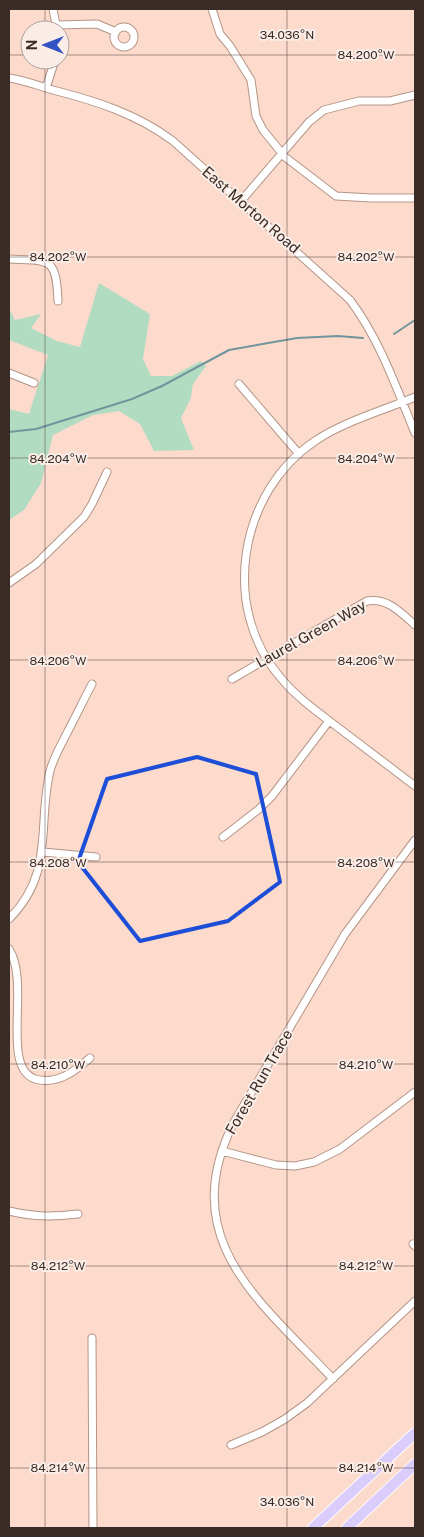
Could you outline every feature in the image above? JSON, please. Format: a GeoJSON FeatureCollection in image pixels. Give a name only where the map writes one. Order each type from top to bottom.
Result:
{"type":"FeatureCollection","features":[{"type":"Feature","properties":{"kind":"highway"},"geometry":{"type":"LineString","coordinates":[[313,1528],[415,1433]]}},
{"type":"Feature","properties":{"kind":"highway"},"geometry":{"type":"LineString","coordinates":[[348,1528],[415,1464]]}},
{"type":"Feature","properties":{"kind":"street"},"geometry":{"type":"LineString","coordinates":[[212,9],[220,34],[230,46],[251,80],[256,116],[263,130],[281,154],[336,196],[415,198]]}},
{"type":"Feature","properties":{"kind":"street"},"geometry":{"type":"LineString","coordinates":[[70,26],[97,24],[116,32]]}},
{"type":"Feature","properties":{"kind":"street"},"geometry":{"type":"LineString","coordinates":[[46,88],[52,70]]}},
{"type":"Feature","properties":{"kind":"street","name":"East Morton Road"},"geometry":{"type":"LineString","coordinates":[[9,78],[119,110],[156,129],[173,141],[350,300],[363,317],[376,340],[415,433]]}},
{"type":"Feature","properties":{"kind":"street"},"geometry":{"type":"LineString","coordinates":[[240,201],[309,122],[324,110],[359,102],[390,101],[415,95]]}},
{"type":"Feature","properties":{"kind":"street"},"geometry":{"type":"LineString","coordinates":[[9,258],[42,260],[50,263],[57,280],[58,302]]}},
{"type":"Feature","properties":{"kind":"street"},"geometry":{"type":"LineString","coordinates":[[9,374],[34,383]]}},
{"type":"Feature","properties":{"kind":"street"},"geometry":{"type":"LineString","coordinates":[[239,384],[299,454]]}},
{"type":"Feature","properties":{"kind":"street"},"geometry":{"type":"LineString","coordinates":[[415,397],[334,430],[299,454],[280,474],[264,497],[253,522],[246,550],[244,577],[246,605],[254,632],[267,659],[292,691],[415,786]]}},
{"type":"Feature","properties":{"kind":"street"},"geometry":{"type":"LineString","coordinates":[[9,583],[36,564],[84,517],[107,472]]}},
{"type":"Feature","properties":{"kind":"street","name":"Laurel Green Way"},"geometry":{"type":"LineString","coordinates":[[232,679],[367,601],[383,601],[392,605],[415,625]]}},
{"type":"Feature","properties":{"kind":"street"},"geometry":{"type":"LineString","coordinates":[[9,919],[30,892],[38,872],[42,852],[46,789],[51,768],[92,684]]}},
{"type":"Feature","properties":{"kind":"street"},"geometry":{"type":"LineString","coordinates":[[223,837],[272,796],[329,721]]}},
{"type":"Feature","properties":{"kind":"street","name":"Forest Run Trace"},"geometry":{"type":"LineString","coordinates":[[333,1379],[245,1285],[227,1254],[217,1219],[215,1184],[222,1151],[234,1122],[345,934],[415,840]]}},
{"type":"Feature","properties":{"kind":"street"},"geometry":{"type":"LineString","coordinates":[[42,852],[96,857]]}},
{"type":"Feature","properties":{"kind":"street"},"geometry":{"type":"LineString","coordinates":[[9,949],[16,969],[17,988],[12,1052],[15,1063],[23,1073],[31,1078],[52,1081],[76,1070],[90,1058]]}},
{"type":"Feature","properties":{"kind":"street"},"geometry":{"type":"LineString","coordinates":[[222,1151],[276,1166],[295,1166],[314,1162],[340,1149],[415,1092]]}},
{"type":"Feature","properties":{"kind":"street"},"geometry":{"type":"LineString","coordinates":[[9,1211],[25,1215],[50,1217],[78,1214]]}},
{"type":"Feature","properties":{"kind":"street"},"geometry":{"type":"LineString","coordinates":[[238,1291],[245,1285]]}},
{"type":"Feature","properties":{"kind":"street"},"geometry":{"type":"LineString","coordinates":[[231,1445],[262,1432],[285,1419],[307,1403],[415,1301]]}},
{"type":"Feature","properties":{"kind":"street"},"geometry":{"type":"LineString","coordinates":[[92,1338],[93,1528]]}},
{"type":"Feature","properties":{"kind":"highlighted area"},"geometry":{"type":"Polygon","coordinates":[[[197,757],[256,774],[280,882],[228,921],[140,941],[78,862],[107,779],[197,757]]]}},
{"type":"Feature","properties":{"kind":"green space"},"geometry":{"type":"Polygon","coordinates":[[[99,283],[150,314],[143,359],[151,376],[172,376],[201,361],[206,366],[193,384],[191,398],[181,418],[194,450],[154,451],[140,424],[119,411],[93,415],[53,435],[41,483],[24,510],[9,520],[9,409],[29,414],[48,355],[9,340],[9,308],[15,320],[41,314],[31,328],[57,341],[80,347],[99,283]]]}},
{"type":"Feature","properties":{"kind":"waterway"},"geometry":{"type":"LineString","coordinates":[[394,334],[415,320]]}},
{"type":"Feature","properties":{"kind":"waterway"},"geometry":{"type":"LineString","coordinates":[[9,432],[36,429],[132,399],[162,386],[229,350],[297,338],[338,336],[363,338]]}}]}
